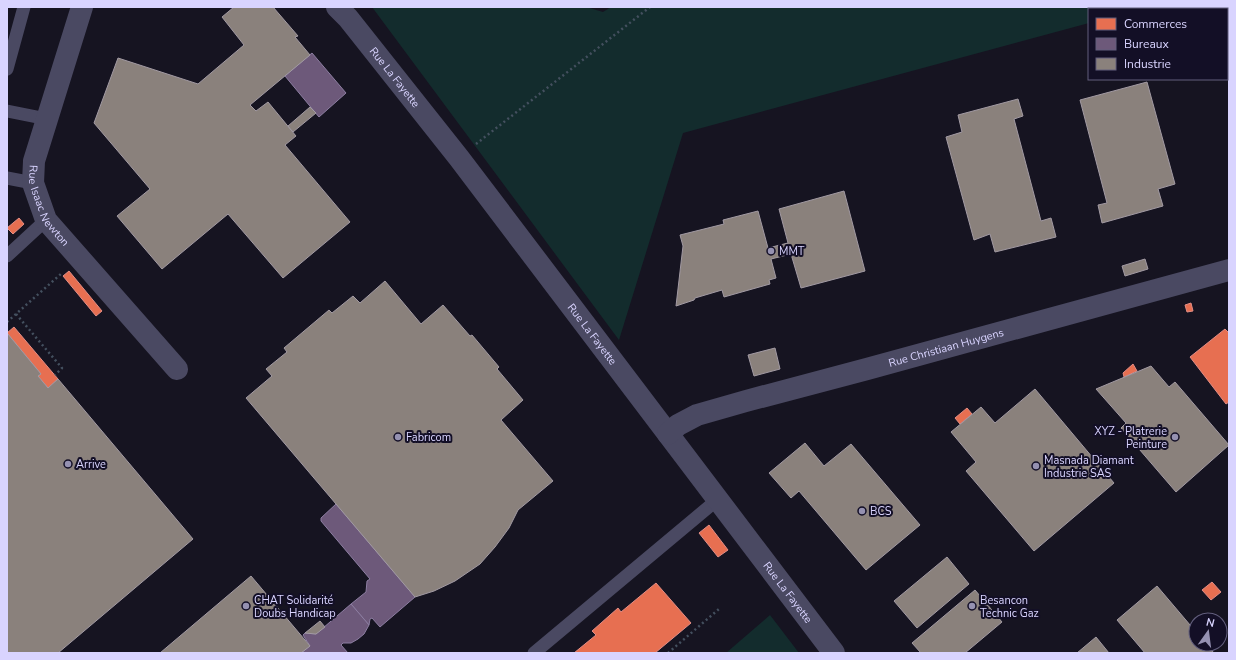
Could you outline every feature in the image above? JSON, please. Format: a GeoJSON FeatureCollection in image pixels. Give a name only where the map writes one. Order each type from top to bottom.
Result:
{"type":"FeatureCollection","features":[{"type":"Feature","properties":{"kind":"street","name":"Rue Isaac Newton"},"geometry":{"type":"LineString","coordinates":[[82,7],[34,161],[33,184],[46,220],[177,369]]}},
{"type":"Feature","properties":{"kind":"street","name":"Rue La Fayette"},"geometry":{"type":"LineString","coordinates":[[342,11],[459,158],[834,653]]}},
{"type":"Feature","properties":{"kind":"street","name":"Rue Christiaan Huygens"},"geometry":{"type":"LineString","coordinates":[[668,434],[678,425],[697,415],[746,400],[867,369],[1229,270]]}},
{"type":"Feature","properties":{"kind":"lane"},"geometry":{"type":"LineString","coordinates":[[7,69],[24,7]]}},
{"type":"Feature","properties":{"kind":"lane"},"geometry":{"type":"LineString","coordinates":[[7,111],[47,120]]}},
{"type":"Feature","properties":{"kind":"lane"},"geometry":{"type":"LineString","coordinates":[[7,178],[33,184]]}},
{"type":"Feature","properties":{"kind":"lane"},"geometry":{"type":"LineString","coordinates":[[7,256],[46,220]]}},
{"type":"Feature","properties":{"kind":"lane"},"geometry":{"type":"LineString","coordinates":[[534,653],[717,500]]}},
{"type":"Feature","properties":{"kind":"path"},"geometry":{"type":"LineString","coordinates":[[459,158],[650,7]]}},
{"type":"Feature","properties":{"kind":"path"},"geometry":{"type":"LineString","coordinates":[[7,322],[80,257]]}},
{"type":"Feature","properties":{"kind":"path"},"geometry":{"type":"LineString","coordinates":[[16,314],[62,368],[55,375]]}},
{"type":"Feature","properties":{"kind":"path"},"geometry":{"type":"LineString","coordinates":[[668,653],[719,609]]}},
{"type":"Feature","properties":{"kind":"green space"},"geometry":{"type":"Polygon","coordinates":[[[372,7],[586,7],[603,12],[611,7],[1147,7],[1088,8],[1088,23],[683,133],[619,340],[372,7]]]}},
{"type":"Feature","properties":{"kind":"green space"},"geometry":{"type":"Polygon","coordinates":[[[770,615],[799,653],[726,653],[770,615]]]}},
{"type":"Feature","properties":{"kind":"building: Commerces"},"geometry":{"type":"Polygon","coordinates":[[[19,218],[24,224],[13,234],[7,228],[19,218]]]}},
{"type":"Feature","properties":{"kind":"building: Commerces"},"geometry":{"type":"Polygon","coordinates":[[[69,271],[102,311],[96,316],[63,276],[69,271]]]}},
{"type":"Feature","properties":{"kind":"building: Commerces"},"geometry":{"type":"Polygon","coordinates":[[[1191,303],[1193,311],[1187,312],[1185,305],[1191,303]]]}},
{"type":"Feature","properties":{"kind":"building: Commerces"},"geometry":{"type":"Polygon","coordinates":[[[14,327],[58,379],[48,388],[38,376],[41,374],[7,333],[14,327]]]}},
{"type":"Feature","properties":{"kind":"building: Commerces"},"geometry":{"type":"Polygon","coordinates":[[[1225,329],[1228,332],[1229,331],[1229,402],[1226,404],[1190,357],[1225,329]]]}},
{"type":"Feature","properties":{"kind":"building: Commerces"},"geometry":{"type":"Polygon","coordinates":[[[1133,364],[1137,371],[1124,377],[1123,373],[1133,364]]]}},
{"type":"Feature","properties":{"kind":"building: Commerces"},"geometry":{"type":"Polygon","coordinates":[[[967,408],[972,414],[960,424],[955,418],[967,408]]]}},
{"type":"Feature","properties":{"kind":"building: Commerces"},"geometry":{"type":"Polygon","coordinates":[[[709,525],[728,550],[718,557],[699,533],[709,525]]]}},
{"type":"Feature","properties":{"kind":"building: Commerces"},"geometry":{"type":"Polygon","coordinates":[[[1212,582],[1221,592],[1211,600],[1202,590],[1212,582]]]}},
{"type":"Feature","properties":{"kind":"building: Commerces"},"geometry":{"type":"Polygon","coordinates":[[[656,583],[691,623],[655,653],[574,653],[596,635],[592,631],[618,608],[621,612],[656,583]]]}},
{"type":"Feature","properties":{"kind":"building: Bureaux"},"geometry":{"type":"Polygon","coordinates":[[[312,53],[346,93],[319,117],[285,76],[312,53]]]}},
{"type":"Feature","properties":{"kind":"building: Bureaux"},"geometry":{"type":"Polygon","coordinates":[[[336,504],[415,597],[380,627],[372,618],[370,619],[369,625],[351,604],[366,592],[367,581],[370,579],[321,521],[321,518],[336,504]]]}},
{"type":"Feature","properties":{"kind":"building: Bureaux"},"geometry":{"type":"Polygon","coordinates":[[[351,604],[369,625],[364,634],[358,639],[351,643],[343,643],[341,645],[348,653],[301,653],[310,646],[303,635],[305,633],[316,634],[351,604]]]}},
{"type":"Feature","properties":{"kind":"building: Industrie"},"geometry":{"type":"Polygon","coordinates":[[[234,7],[273,7],[298,36],[295,37],[310,55],[250,105],[256,111],[268,102],[296,136],[285,145],[350,222],[283,278],[228,214],[162,269],[117,216],[150,189],[94,123],[118,58],[198,84],[244,45],[222,17],[234,7]]]}},
{"type":"Feature","properties":{"kind":"building: Industrie"},"geometry":{"type":"Polygon","coordinates":[[[1147,82],[1175,184],[1158,189],[1163,206],[1102,223],[1098,205],[1107,203],[1080,100],[1147,82]]]}},
{"type":"Feature","properties":{"kind":"building: Industrie"},"geometry":{"type":"Polygon","coordinates":[[[1018,99],[1023,116],[1014,119],[1041,221],[1051,218],[1056,237],[995,252],[990,234],[974,240],[946,137],[962,132],[958,115],[1018,99]]]}},
{"type":"Feature","properties":{"kind":"building: Industrie"},"geometry":{"type":"Polygon","coordinates":[[[310,107],[316,113],[293,132],[288,126],[310,107]]]}},
{"type":"Feature","properties":{"kind":"building: Industrie","name":"MMT"},"geometry":{"type":"Polygon","coordinates":[[[844,191],[865,271],[801,288],[791,254],[771,259],[776,278],[769,280],[770,284],[724,297],[722,290],[695,298],[694,300],[676,306],[683,246],[680,235],[724,224],[723,220],[758,211],[768,248],[788,243],[779,209],[844,191]]]}},
{"type":"Feature","properties":{"kind":"building: Industrie"},"geometry":{"type":"Polygon","coordinates":[[[1145,259],[1148,269],[1125,276],[1122,266],[1145,259]]]}},
{"type":"Feature","properties":{"kind":"building: Industrie","name":"Fabricom"},"geometry":{"type":"Polygon","coordinates":[[[385,281],[421,324],[443,305],[470,336],[472,335],[499,367],[497,369],[523,400],[501,420],[553,481],[518,510],[509,528],[480,564],[455,581],[434,591],[415,597],[246,398],[272,376],[266,369],[287,352],[284,348],[329,310],[332,313],[353,296],[360,303],[385,281]]]}},
{"type":"Feature","properties":{"kind":"building: Industrie","name":"Arrive"},"geometry":{"type":"Polygon","coordinates":[[[7,333],[41,374],[38,376],[48,388],[58,379],[193,539],[58,653],[7,653],[7,333]]]}},
{"type":"Feature","properties":{"kind":"building: Industrie"},"geometry":{"type":"Polygon","coordinates":[[[775,348],[780,369],[754,376],[748,355],[775,348]]]}},
{"type":"Feature","properties":{"kind":"building: Industrie","name":"XYZ - Platrerie Peinture"},"geometry":{"type":"Polygon","coordinates":[[[1151,366],[1169,387],[1175,382],[1229,445],[1176,492],[1121,428],[1126,423],[1096,389],[1151,366]]]}},
{"type":"Feature","properties":{"kind":"building: Industrie","name":"Masnada Diamant Industrie SAS"},"geometry":{"type":"Polygon","coordinates":[[[1035,389],[1114,483],[1034,551],[966,471],[976,462],[951,432],[981,407],[995,423],[1035,389]]]}},
{"type":"Feature","properties":{"kind":"building: Industrie","name":"BCS"},"geometry":{"type":"Polygon","coordinates":[[[805,443],[824,466],[851,444],[920,525],[866,570],[799,491],[791,498],[769,473],[805,443]]]}},
{"type":"Feature","properties":{"kind":"building: Industrie"},"geometry":{"type":"Polygon","coordinates":[[[947,557],[969,584],[917,628],[894,601],[947,557]]]}},
{"type":"Feature","properties":{"kind":"building: Industrie","name":"CHAT Solidarité Doubs Handicap"},"geometry":{"type":"Polygon","coordinates":[[[251,576],[310,646],[301,653],[160,653],[251,576]]]}},
{"type":"Feature","properties":{"kind":"building: Industrie"},"geometry":{"type":"Polygon","coordinates":[[[1157,586],[1188,623],[1188,652],[1214,653],[1145,653],[1117,620],[1157,586]]]}},
{"type":"Feature","properties":{"kind":"building: Industrie","name":"Besancon Technic Gaz"},"geometry":{"type":"Polygon","coordinates":[[[975,590],[1002,622],[965,653],[921,653],[912,643],[975,590]]]}},
{"type":"Feature","properties":{"kind":"building: Industrie"},"geometry":{"type":"Polygon","coordinates":[[[320,621],[325,627],[316,634],[305,633],[320,621]]]}},
{"type":"Feature","properties":{"kind":"building: Industrie"},"geometry":{"type":"Polygon","coordinates":[[[1096,637],[1109,653],[1077,653],[1096,637]]]}},
{"type":"Feature","properties":{"kind":"place","name":"MMT"},"geometry":{"type":"Point","coordinates":[771,251]}},
{"type":"Feature","properties":{"kind":"place","name":"Fabricom"},"geometry":{"type":"Point","coordinates":[398,437]}},
{"type":"Feature","properties":{"kind":"place","name":"XYZ - Platrerie Peinture"},"geometry":{"type":"Point","coordinates":[1175,437]}},
{"type":"Feature","properties":{"kind":"place","name":"Arrive"},"geometry":{"type":"Point","coordinates":[68,464]}},
{"type":"Feature","properties":{"kind":"place","name":"Masnada Diamant Industrie SAS"},"geometry":{"type":"Point","coordinates":[1036,466]}},
{"type":"Feature","properties":{"kind":"place","name":"BCS"},"geometry":{"type":"Point","coordinates":[862,511]}},
{"type":"Feature","properties":{"kind":"place","name":"CHAT Solidarité Doubs Handicap"},"geometry":{"type":"Point","coordinates":[246,606]}},
{"type":"Feature","properties":{"kind":"place","name":"Besancon Technic Gaz"},"geometry":{"type":"Point","coordinates":[972,606]}}]}
